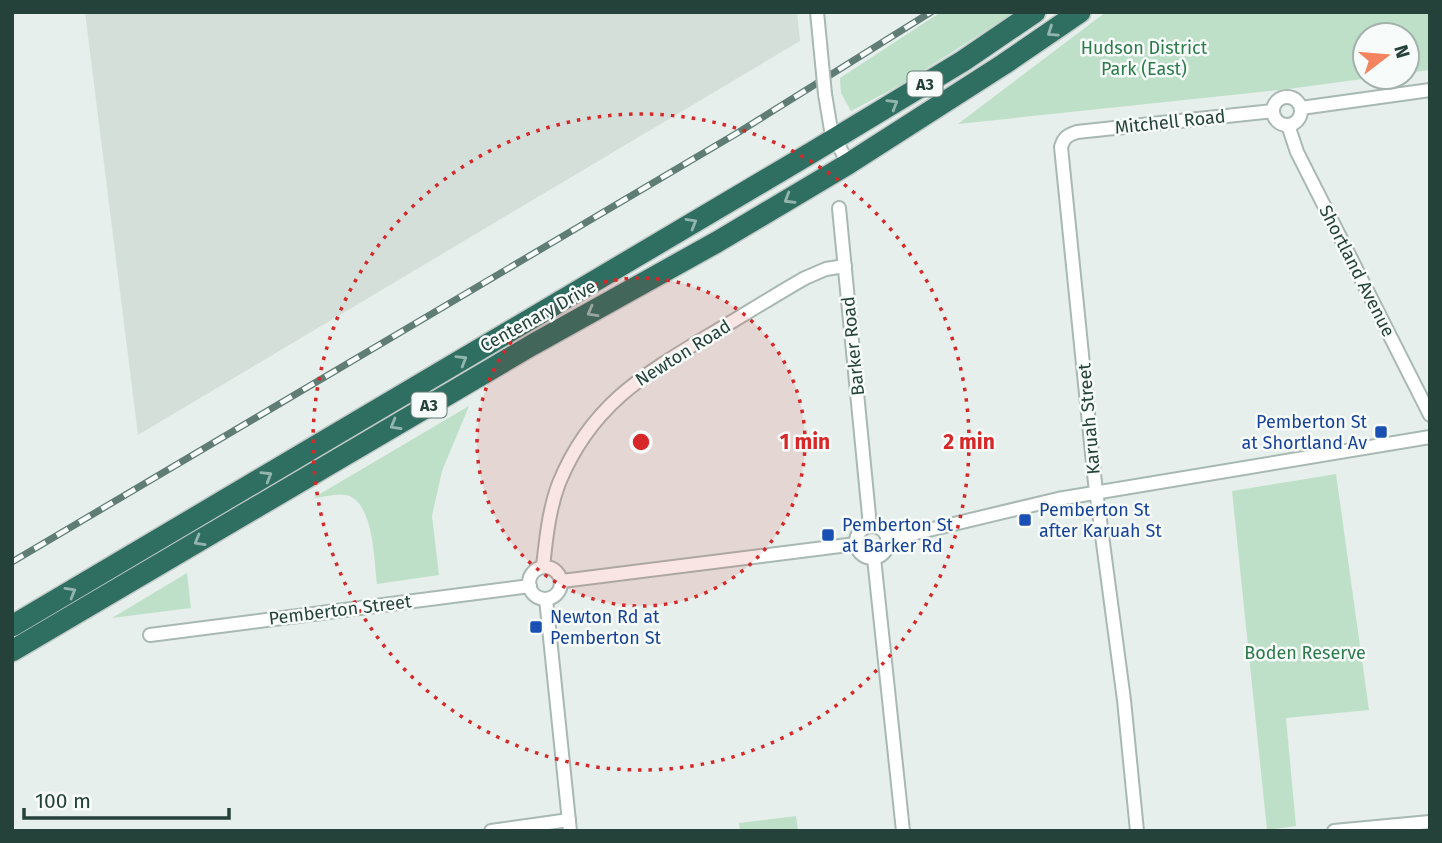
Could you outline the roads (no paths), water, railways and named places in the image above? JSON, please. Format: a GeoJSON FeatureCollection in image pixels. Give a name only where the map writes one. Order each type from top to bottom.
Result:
{"type":"FeatureCollection","features":[{"type":"Feature","properties":{"kind":"highway","name":"Centenary Drive"},"geometry":{"type":"LineString","coordinates":[[12,626],[834,139],[963,61],[1035,12]]}},
{"type":"Feature","properties":{"kind":"highway","name":"Centenary Drive"},"geometry":{"type":"LineString","coordinates":[[12,651],[532,345],[717,242],[848,164],[1080,12]]}},
{"type":"Feature","properties":{"kind":"street"},"geometry":{"type":"LineString","coordinates":[[817,12],[825,94],[834,139],[848,164]]}},
{"type":"Feature","properties":{"kind":"street"},"geometry":{"type":"LineString","coordinates":[[1301,108],[1430,90]]}},
{"type":"Feature","properties":{"kind":"street"},"geometry":{"type":"LineString","coordinates":[[1287,97],[1296,100],[1301,108],[1299,120],[1288,125],[1278,122],[1273,111],[1278,100],[1287,97]]}},
{"type":"Feature","properties":{"kind":"street","name":"Mitchell Road"},"geometry":{"type":"LineString","coordinates":[[1068,135],[1273,111]]}},
{"type":"Feature","properties":{"kind":"street","name":"Shortland Avenue"},"geometry":{"type":"LineString","coordinates":[[1288,125],[1297,152],[1430,415]]}},
{"type":"Feature","properties":{"kind":"street","name":"Karuah Street"},"geometry":{"type":"LineString","coordinates":[[1068,135],[1061,146],[1097,493],[1111,618],[1124,700],[1137,831]]}},
{"type":"Feature","properties":{"kind":"street","name":"Barker Road"},"geometry":{"type":"LineString","coordinates":[[839,208],[870,526]]}},
{"type":"Feature","properties":{"kind":"street","name":"Newton Road"},"geometry":{"type":"LineString","coordinates":[[543,567],[548,525],[559,484],[582,439],[611,404],[649,372],[805,278],[826,269],[845,266]]}},
{"type":"Feature","properties":{"kind":"street"},"geometry":{"type":"LineString","coordinates":[[887,540],[1021,507],[1430,437]]}},
{"type":"Feature","properties":{"kind":"street"},"geometry":{"type":"LineString","coordinates":[[870,526],[880,528],[887,540],[883,554],[874,558],[864,556],[856,544],[858,534],[870,526]]}},
{"type":"Feature","properties":{"kind":"street"},"geometry":{"type":"LineString","coordinates":[[562,582],[856,544]]}},
{"type":"Feature","properties":{"kind":"street"},"geometry":{"type":"LineString","coordinates":[[874,558],[903,831]]}},
{"type":"Feature","properties":{"kind":"street"},"geometry":{"type":"LineString","coordinates":[[543,567],[557,572],[562,582],[556,595],[546,599],[534,594],[530,586],[531,576],[543,567]]}},
{"type":"Feature","properties":{"kind":"street","name":"Pemberton Street"},"geometry":{"type":"LineString","coordinates":[[150,635],[530,586]]}},
{"type":"Feature","properties":{"kind":"street"},"geometry":{"type":"LineString","coordinates":[[491,831],[569,825],[546,599]]}},
{"type":"Feature","properties":{"kind":"street"},"geometry":{"type":"LineString","coordinates":[[1334,831],[1430,822]]}},
{"type":"Feature","properties":{"kind":"railway"},"geometry":{"type":"LineString","coordinates":[[12,562],[739,132],[931,12]]}},
{"type":"Feature","properties":{"kind":"place","name":"Pemberton St at Shortland Av"},"geometry":{"type":"Point","coordinates":[1381,432]}},
{"type":"Feature","properties":{"kind":"place","name":"Pemberton St after Karuah St"},"geometry":{"type":"Point","coordinates":[1025,520]}},
{"type":"Feature","properties":{"kind":"place","name":"Pemberton St at Barker Rd"},"geometry":{"type":"Point","coordinates":[828,535]}},
{"type":"Feature","properties":{"kind":"place","name":"Newton Rd at Pemberton St"},"geometry":{"type":"Point","coordinates":[536,627]}},
{"type":"Feature","properties":{"kind":"park label","name":"Hudson District Park (East)"},"geometry":{"type":"Point","coordinates":[1144,58]}},
{"type":"Feature","properties":{"kind":"park label","name":"Boden Reserve"},"geometry":{"type":"Point","coordinates":[1305,653]}}]}
